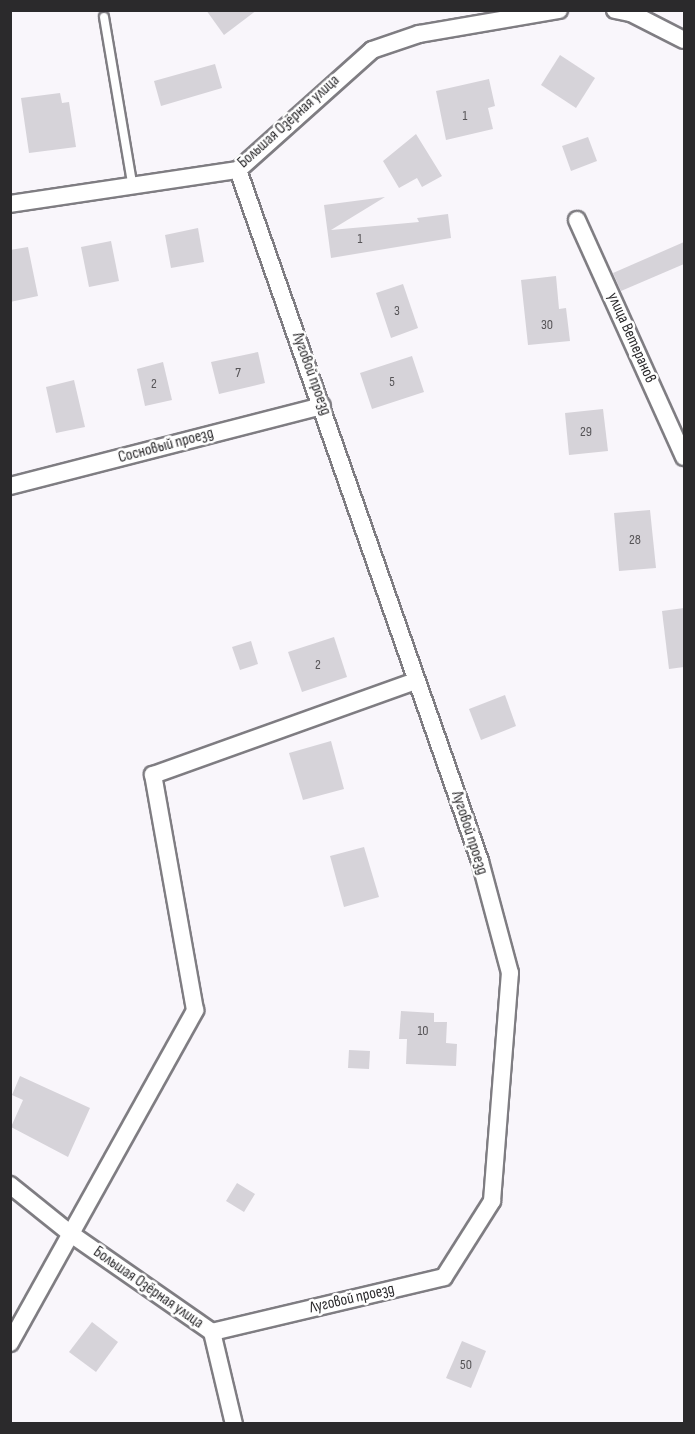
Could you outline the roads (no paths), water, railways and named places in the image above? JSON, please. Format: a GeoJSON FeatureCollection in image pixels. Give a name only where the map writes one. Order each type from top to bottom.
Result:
{"type":"FeatureCollection","features":[{"type":"Feature","properties":{"kind":"street","name":"Большая Озёрная улица"},"geometry":{"type":"LineString","coordinates":[[10,204],[132,183],[238,170],[372,50],[419,34],[559,10]]}},
{"type":"Feature","properties":{"kind":"street"},"geometry":{"type":"LineString","coordinates":[[615,10],[631,13],[684,40]]}},
{"type":"Feature","properties":{"kind":"street","name":"Луговой проезд"},"geometry":{"type":"LineString","coordinates":[[212,1332],[444,1276],[492,1200],[510,973],[480,861],[238,170]]}},
{"type":"Feature","properties":{"kind":"street","name":"улица Ветеранов"},"geometry":{"type":"LineString","coordinates":[[577,220],[684,457]]}},
{"type":"Feature","properties":{"kind":"street","name":"Сосновый проезд"},"geometry":{"type":"LineString","coordinates":[[10,486],[322,406]]}},
{"type":"Feature","properties":{"kind":"street"},"geometry":{"type":"LineString","coordinates":[[10,1343],[195,1010],[153,775],[416,681]]}},
{"type":"Feature","properties":{"kind":"street","name":"Большая Озёрная улица"},"geometry":{"type":"LineString","coordinates":[[10,1185],[70,1234],[212,1332],[234,1424]]}},
{"type":"Feature","properties":{"kind":"lane"},"geometry":{"type":"LineString","coordinates":[[104,17],[132,183]]}}]}
